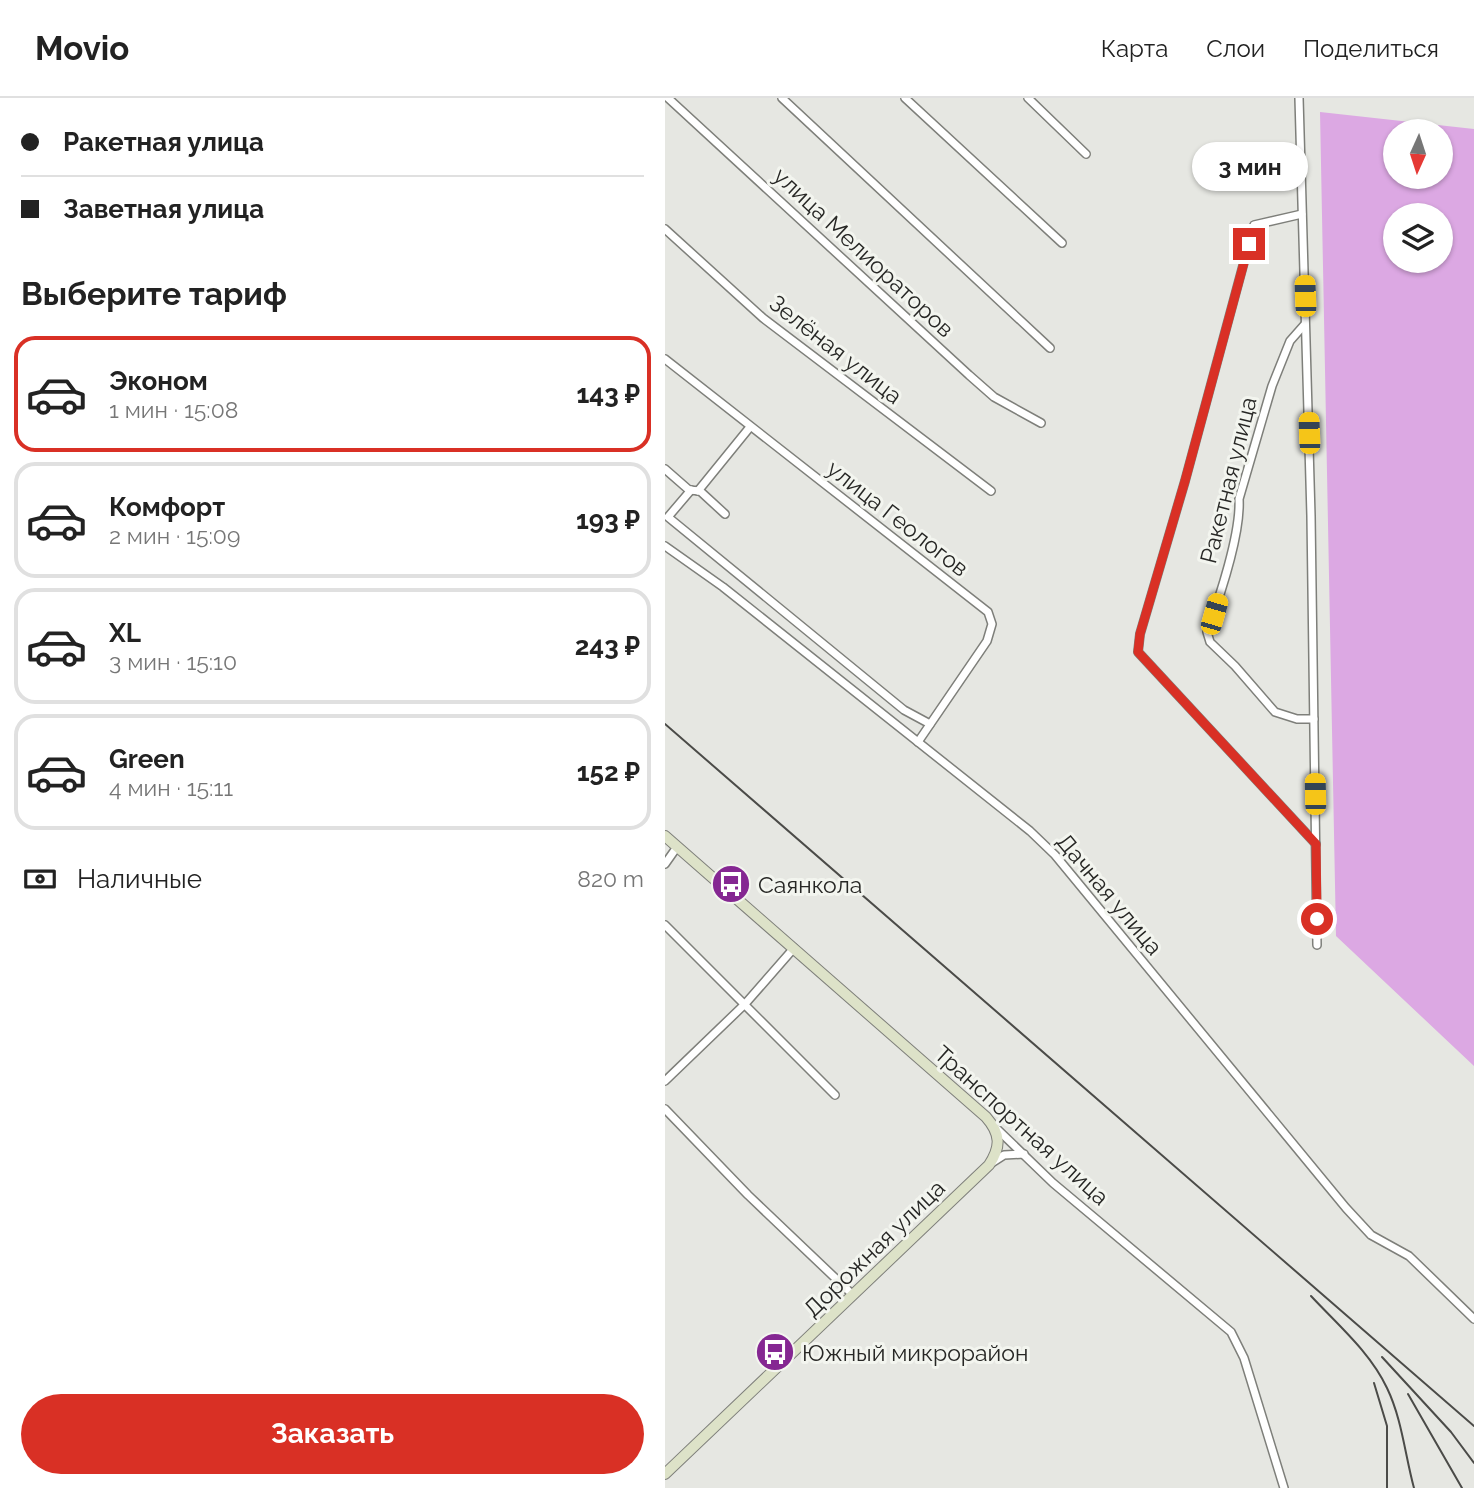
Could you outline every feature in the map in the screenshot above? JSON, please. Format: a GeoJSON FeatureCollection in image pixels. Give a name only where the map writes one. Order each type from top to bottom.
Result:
{"type":"FeatureCollection","features":[{"type":"Feature","properties":{"kind":"street","name":"улица Мелиораторов"},"geometry":{"type":"LineString","coordinates":[[668,98],[994,397],[1041,423]]}},
{"type":"Feature","properties":{"kind":"street"},"geometry":{"type":"LineString","coordinates":[[782,98],[1050,348]]}},
{"type":"Feature","properties":{"kind":"street"},"geometry":{"type":"LineString","coordinates":[[905,98],[1062,243]]}},
{"type":"Feature","properties":{"kind":"street"},"geometry":{"type":"LineString","coordinates":[[1028,98],[1086,154]]}},
{"type":"Feature","properties":{"kind":"street"},"geometry":{"type":"LineString","coordinates":[[1299,98],[1317,944]]}},
{"type":"Feature","properties":{"kind":"street"},"geometry":{"type":"LineString","coordinates":[[1302,214],[1254,225],[1140,634],[1138,652],[1316,844]]}},
{"type":"Feature","properties":{"kind":"street","name":"Зелёная улица"},"geometry":{"type":"LineString","coordinates":[[665,229],[763,317],[991,491]]}},
{"type":"Feature","properties":{"kind":"street","name":"Ракетная улица"},"geometry":{"type":"LineString","coordinates":[[1305,324],[1290,341],[1272,386],[1239,499],[1240,510],[1235,534],[1207,632],[1210,642],[1275,712],[1297,719],[1314,719]]}},
{"type":"Feature","properties":{"kind":"street","name":"улица Геологов"},"geometry":{"type":"LineString","coordinates":[[665,359],[988,612],[992,624],[987,641],[918,742]]}},
{"type":"Feature","properties":{"kind":"street"},"geometry":{"type":"LineString","coordinates":[[750,427],[668,517],[904,710],[930,724]]}},
{"type":"Feature","properties":{"kind":"street"},"geometry":{"type":"LineString","coordinates":[[665,469],[725,514]]}},
{"type":"Feature","properties":{"kind":"street","name":"Дачная улица"},"geometry":{"type":"LineString","coordinates":[[665,546],[723,587],[1030,831],[1055,855],[1371,1236],[1409,1256],[1474,1320]]}},
{"type":"Feature","properties":{"kind":"street","name":"Транспортная улица"},"geometry":{"type":"LineString","coordinates":[[665,836],[995,1127],[1053,1182],[1231,1332],[1244,1358],[1284,1488]]}},
{"type":"Feature","properties":{"kind":"street"},"geometry":{"type":"LineString","coordinates":[[665,863],[677,847]]}},
{"type":"Feature","properties":{"kind":"street"},"geometry":{"type":"LineString","coordinates":[[665,925],[835,1095]]}},
{"type":"Feature","properties":{"kind":"street"},"geometry":{"type":"LineString","coordinates":[[665,1081],[745,1004],[794,948]]}},
{"type":"Feature","properties":{"kind":"street"},"geometry":{"type":"LineString","coordinates":[[665,1109],[748,1195],[853,1295]]}},
{"type":"Feature","properties":{"kind":"street"},"geometry":{"type":"LineString","coordinates":[[989,1165],[999,1145],[995,1127]]}},
{"type":"Feature","properties":{"kind":"street"},"geometry":{"type":"LineString","coordinates":[[989,1165],[1004,1155],[1024,1154]]}},
{"type":"Feature","properties":{"kind":"street","name":"Дорожная улица"},"geometry":{"type":"LineString","coordinates":[[665,1474],[989,1165]]}},
{"type":"Feature","properties":{"kind":"shaded area"},"geometry":{"type":"Polygon","coordinates":[[[1320,112],[1383,119],[1383,189],[1453,189],[1453,127],[1474,129],[1474,1066],[1336,936],[1320,112]]]}},
{"type":"Feature","properties":{"kind":"railway"},"geometry":{"type":"LineString","coordinates":[[665,724],[1474,1426]]}},
{"type":"Feature","properties":{"kind":"railway"},"geometry":{"type":"LineString","coordinates":[[1311,1296],[1363,1351],[1387,1388],[1400,1425],[1414,1488]]}},
{"type":"Feature","properties":{"kind":"railway"},"geometry":{"type":"LineString","coordinates":[[1382,1357],[1451,1432],[1474,1463]]}},
{"type":"Feature","properties":{"kind":"railway"},"geometry":{"type":"LineString","coordinates":[[1374,1383],[1387,1426],[1387,1488]]}},
{"type":"Feature","properties":{"kind":"railway"},"geometry":{"type":"LineString","coordinates":[[1408,1394],[1462,1488]]}},
{"type":"Feature","properties":{"kind":"place","name":"Саянкола"},"geometry":{"type":"Point","coordinates":[731,884]}},
{"type":"Feature","properties":{"kind":"place","name":"Южный микрорайон"},"geometry":{"type":"Point","coordinates":[775,1352]}},
{"type":"Feature","properties":{"kind":"route"},"geometry":{"type":"LineString","coordinates":[[1249,244],[1185,481],[1140,634],[1138,652],[1316,844],[1317,919]]}}]}
